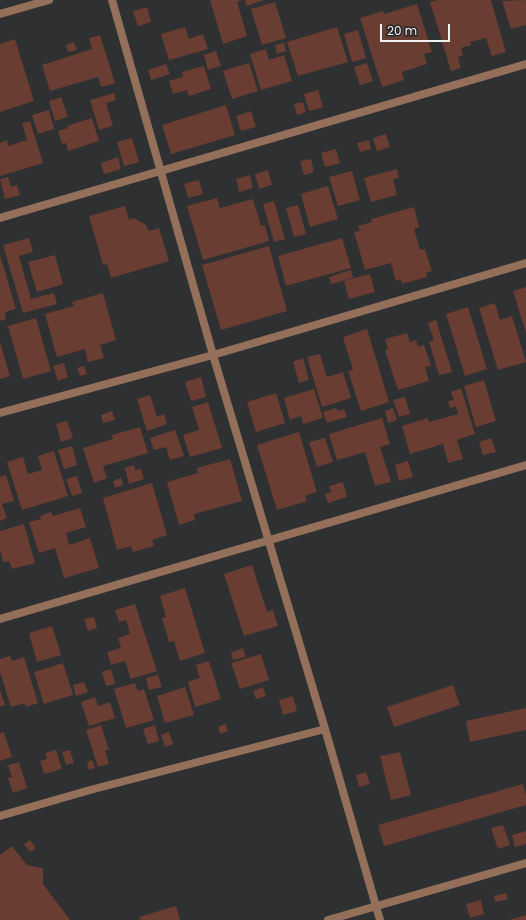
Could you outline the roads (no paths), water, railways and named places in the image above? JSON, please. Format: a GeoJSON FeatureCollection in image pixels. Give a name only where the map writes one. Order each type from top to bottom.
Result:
{"type":"FeatureCollection","features":[{"type":"Feature","properties":{"kind":"street"},"geometry":{"type":"LineString","coordinates":[[0,14],[49,0]]}},
{"type":"Feature","properties":{"kind":"street"},"geometry":{"type":"LineString","coordinates":[[112,0],[213,355],[325,729],[380,920]]}},
{"type":"Feature","properties":{"kind":"street"},"geometry":{"type":"LineString","coordinates":[[0,218],[526,64]]}},
{"type":"Feature","properties":{"kind":"street"},"geometry":{"type":"LineString","coordinates":[[0,413],[213,355],[526,263]]}},
{"type":"Feature","properties":{"kind":"street"},"geometry":{"type":"LineString","coordinates":[[0,619],[526,465]]}},
{"type":"Feature","properties":{"kind":"street"},"geometry":{"type":"LineString","coordinates":[[0,816],[90,790],[325,729]]}},
{"type":"Feature","properties":{"kind":"street"},"geometry":{"type":"LineString","coordinates":[[328,920],[526,863]]}}]}
